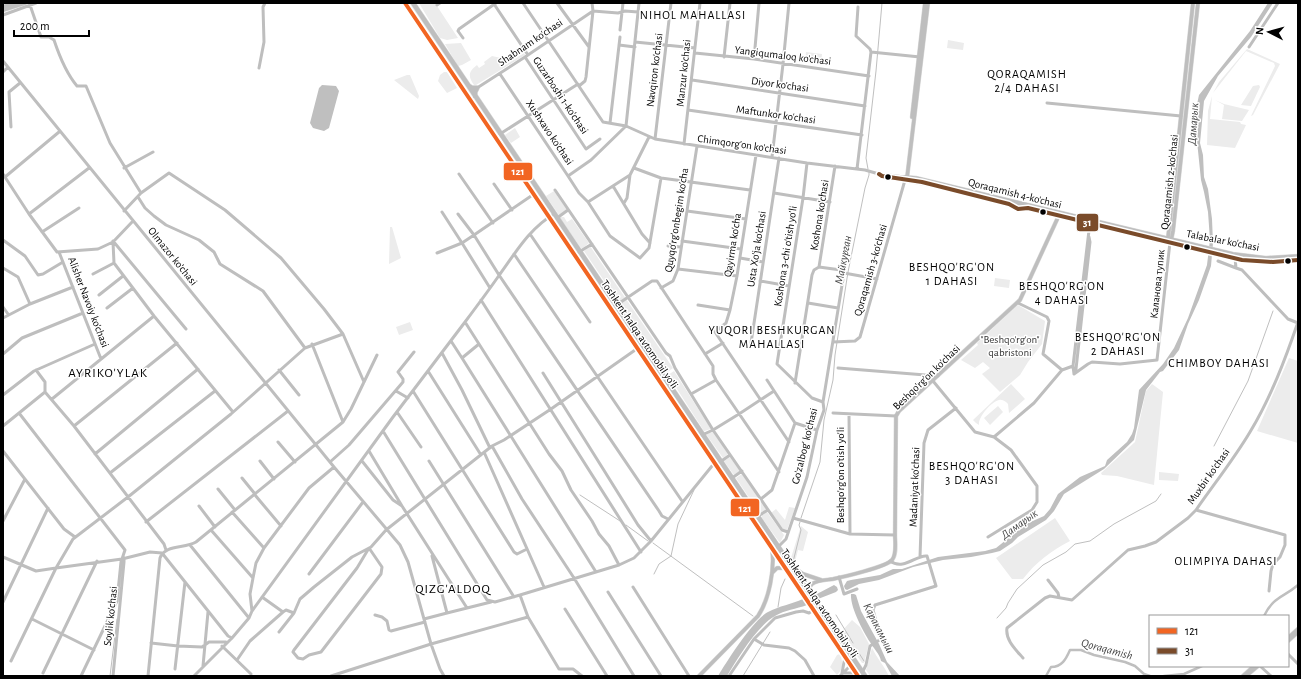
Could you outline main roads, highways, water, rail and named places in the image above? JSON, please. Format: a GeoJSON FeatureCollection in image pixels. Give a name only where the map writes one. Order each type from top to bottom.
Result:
{"type":"FeatureCollection","features":[{"type":"Feature","properties":{"kind":"highway","name":"Toshkent halqa avtomobil yo'li"},"geometry":{"type":"LineString","coordinates":[[405,3],[579,252],[702,435],[703,441]]}},
{"type":"Feature","properties":{"kind":"highway","name":"Toshkent halqa avtomobil yo'li"},"geometry":{"type":"LineString","coordinates":[[413,3],[475,96],[534,194],[554,216],[638,348],[787,562],[845,656],[853,664]]}},
{"type":"Feature","properties":{"kind":"highway"},"geometry":{"type":"LineString","coordinates":[[468,86],[477,88],[475,96]]}},
{"type":"Feature","properties":{"kind":"highway","name":"Toshkent halqa avtomobil yo'li"},"geometry":{"type":"LineString","coordinates":[[718,463],[757,517],[770,545],[806,594]]}},
{"type":"Feature","properties":{"kind":"highway","name":"Toshkent halqa avtomobil yo'li"},"geometry":{"type":"LineString","coordinates":[[814,607],[860,674]]}},
{"type":"Feature","properties":{"kind":"main road"},"geometry":{"type":"LineString","coordinates":[[3,7],[14,3]]}},
{"type":"Feature","properties":{"kind":"main road"},"geometry":{"type":"LineString","coordinates":[[3,10],[25,3]]}},
{"type":"Feature","properties":{"kind":"main road","name":"Qoraqamish 3-ko'chasi"},"geometry":{"type":"LineString","coordinates":[[906,178],[926,3]]}},
{"type":"Feature","properties":{"kind":"main road","name":"Qoraqamish 2-ko'chasi"},"geometry":{"type":"LineString","coordinates":[[1170,240],[1181,116],[1185,104],[1193,3]]}},
{"type":"Feature","properties":{"kind":"main road","name":"Qoraqamish 2-ko'chasi"},"geometry":{"type":"LineString","coordinates":[[1170,240],[1198,3]]}},
{"type":"Feature","properties":{"kind":"main road","name":"Qoraqamish 4-ko'chasi"},"geometry":{"type":"LineString","coordinates":[[906,178],[916,178],[1090,222],[1170,240]]}},
{"type":"Feature","properties":{"kind":"main road"},"geometry":{"type":"LineString","coordinates":[[1038,209],[1050,215],[1052,218],[1053,221],[1051,232]]}},
{"type":"Feature","properties":{"kind":"main road","name":"Beshqo'rg'on ko'chasi"},"geometry":{"type":"LineString","coordinates":[[822,581],[890,561],[894,554],[895,535],[896,416],[899,411],[1018,303],[1059,214]]}},
{"type":"Feature","properties":{"kind":"main road","name":"Talabalar ko'chasi"},"geometry":{"type":"LineString","coordinates":[[1170,240],[1255,262],[1298,260]]}},
{"type":"Feature","properties":{"kind":"main road","name":"Talabalar ko'chasi"},"geometry":{"type":"LineString","coordinates":[[1220,253],[1255,257],[1298,256]]}},
{"type":"Feature","properties":{"kind":"main road"},"geometry":{"type":"LineString","coordinates":[[699,676],[761,611],[768,596],[771,576],[772,553],[770,545]]}},
{"type":"Feature","properties":{"kind":"main road"},"geometry":{"type":"LineString","coordinates":[[787,562],[803,574],[822,581]]}},
{"type":"Feature","properties":{"kind":"main road"},"geometry":{"type":"LineString","coordinates":[[771,576],[773,571],[777,568],[782,568],[788,571]]}},
{"type":"Feature","properties":{"kind":"main road"},"geometry":{"type":"LineString","coordinates":[[806,594],[813,583],[822,581]]}},
{"type":"Feature","properties":{"kind":"main road"},"geometry":{"type":"LineString","coordinates":[[1289,637],[1298,629]]}},
{"type":"Feature","properties":{"kind":"main road"},"geometry":{"type":"LineString","coordinates":[[1289,640],[1298,632]]}},
{"type":"Feature","properties":{"kind":"main road"},"geometry":{"type":"LineString","coordinates":[[1243,676],[1253,667]]}},
{"type":"Feature","properties":{"kind":"main road"},"geometry":{"type":"LineString","coordinates":[[1246,676],[1258,667]]}},
{"type":"Feature","properties":{"kind":"waterway","name":"Майкурган"},"geometry":{"type":"LineString","coordinates":[[868,169],[866,158],[882,3]]}},
{"type":"Feature","properties":{"kind":"waterway","name":"Майкурган"},"geometry":{"type":"LineString","coordinates":[[801,518],[820,462],[824,420],[833,380],[835,355],[848,272],[869,172]]}},
{"type":"Feature","properties":{"kind":"waterway"},"geometry":{"type":"LineString","coordinates":[[1214,446],[1248,381],[1273,311]]}},
{"type":"Feature","properties":{"kind":"waterway"},"geometry":{"type":"LineString","coordinates":[[654,574],[659,564],[671,556],[678,524],[694,490]]}},
{"type":"Feature","properties":{"kind":"waterway"},"geometry":{"type":"LineString","coordinates":[[997,618],[1006,608],[1017,589],[1043,565],[1066,552],[1075,544],[1090,541],[1114,524],[1156,501],[1161,494]]}},
{"type":"Feature","properties":{"kind":"waterway"},"geometry":{"type":"LineString","coordinates":[[580,495],[620,521]]}},
{"type":"Feature","properties":{"kind":"waterway","name":"Майкурган"},"geometry":{"type":"LineString","coordinates":[[793,562],[801,530],[799,525],[800,522]]}},
{"type":"Feature","properties":{"kind":"waterway"},"geometry":{"type":"LineString","coordinates":[[626,525],[648,541]]}},
{"type":"Feature","properties":{"kind":"waterway"},"geometry":{"type":"LineString","coordinates":[[653,543],[753,616]]}},
{"type":"Feature","properties":{"kind":"waterway","name":"Майкурган"},"geometry":{"type":"LineString","coordinates":[[778,607],[781,588],[785,579]]}},
{"type":"Feature","properties":{"kind":"waterway","name":"Qoraqamish"},"geometry":{"type":"LineString","coordinates":[[1265,615],[1275,601],[1298,585]]}},
{"type":"Feature","properties":{"kind":"waterway"},"geometry":{"type":"LineString","coordinates":[[836,615],[853,643]]}},
{"type":"Feature","properties":{"kind":"waterway"},"geometry":{"type":"LineString","coordinates":[[110,676],[117,619]]}},
{"type":"Feature","properties":{"kind":"waterway"},"geometry":{"type":"LineString","coordinates":[[743,676],[770,632]]}},
{"type":"Feature","properties":{"kind":"waterway"},"geometry":{"type":"LineString","coordinates":[[857,650],[864,661]]}},
{"type":"Feature","properties":{"kind":"waterway","name":"Qoraqamish"},"geometry":{"type":"LineString","coordinates":[[1046,676],[1051,667],[1058,666],[1063,662],[1070,650],[1081,650],[1094,655],[1125,662],[1135,666],[1144,674],[1150,676]]}},
{"type":"Feature","properties":{"kind":"waterway","name":"Qoraqamish"},"geometry":{"type":"LineString","coordinates":[[1164,676],[1184,674],[1200,667]]}},
{"type":"Feature","properties":{"kind":"district","name":"NIHOL MAHALLASI"},"geometry":{"type":"Point","coordinates":[693,15]}},
{"type":"Feature","properties":{"kind":"district","name":"QORAQAMISH 2/4 DAHASI"},"geometry":{"type":"Point","coordinates":[1027,81]}},
{"type":"Feature","properties":{"kind":"district","name":"BESHQO'RG'ON 1 DAHASI"},"geometry":{"type":"Point","coordinates":[952,274]}},
{"type":"Feature","properties":{"kind":"district","name":"BESHQO'RG'ON 4 DAHASI"},"geometry":{"type":"Point","coordinates":[1062,293]}},
{"type":"Feature","properties":{"kind":"district","name":"YUQORI BESHKURGAN MAHALLASI"},"geometry":{"type":"Point","coordinates":[772,337]}},
{"type":"Feature","properties":{"kind":"district","name":"BESHQO'RG'ON 2 DAHASI"},"geometry":{"type":"Point","coordinates":[1118,344]}},
{"type":"Feature","properties":{"kind":"district","name":"CHIMBOY DAHASI"},"geometry":{"type":"Point","coordinates":[1219,363]}},
{"type":"Feature","properties":{"kind":"district","name":"AYRIKO'YLAK"},"geometry":{"type":"Point","coordinates":[108,372]}},
{"type":"Feature","properties":{"kind":"district","name":"BESHQO'RG'ON 3 DAHASI"},"geometry":{"type":"Point","coordinates":[972,473]}},
{"type":"Feature","properties":{"kind":"district","name":"OLIMPIYA DAHASI"},"geometry":{"type":"Point","coordinates":[1226,561]}},
{"type":"Feature","properties":{"kind":"district","name":"QIZG'ALDOQ"},"geometry":{"type":"Point","coordinates":[453,588]}},
{"type":"Feature","properties":{"kind":"water label","name":"Дамарык"},"geometry":{"type":"Point","coordinates":[1193,124]}},
{"type":"Feature","properties":{"kind":"water label","name":"Дамарык"},"geometry":{"type":"Point","coordinates":[1019,524]}},
{"type":"Feature","properties":{"kind":"water label","name":"Каракамыш"},"geometry":{"type":"Point","coordinates":[879,628]}},
{"type":"Feature","properties":{"kind":"park label","name":"\"Beshqo'rg'on\" qabristoni"},"geometry":{"type":"Point","coordinates":[1010,345]}}]}
